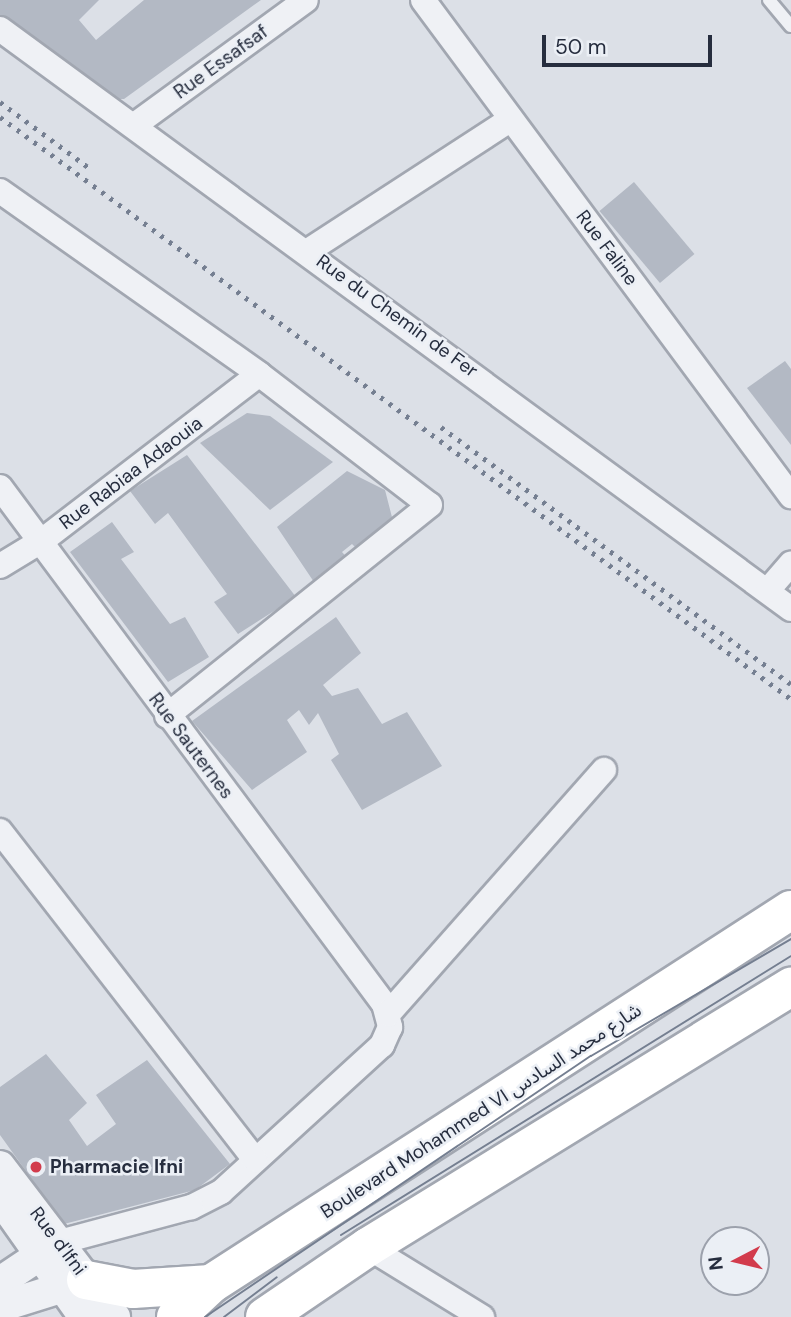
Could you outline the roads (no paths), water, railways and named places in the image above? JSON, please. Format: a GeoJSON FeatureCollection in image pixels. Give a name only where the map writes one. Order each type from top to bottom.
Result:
{"type":"FeatureCollection","features":[{"type":"Feature","properties":{"kind":"main road","name":"Boulevard Mohammed VI شارع محمد السادس"},"geometry":{"type":"LineString","coordinates":[[176,1317],[211,1284],[791,910]]}},
{"type":"Feature","properties":{"kind":"main road"},"geometry":{"type":"LineString","coordinates":[[265,1317],[368,1247],[791,987]]}},
{"type":"Feature","properties":{"kind":"main road"},"geometry":{"type":"LineString","coordinates":[[75,1283],[133,1289],[211,1284]]}},
{"type":"Feature","properties":{"kind":"street","name":"Rue Essafsaf"},"geometry":{"type":"LineString","coordinates":[[136,124],[306,0]]}},
{"type":"Feature","properties":{"kind":"street","name":"Rue Faline"},"geometry":{"type":"LineString","coordinates":[[422,0],[791,496]]}},
{"type":"Feature","properties":{"kind":"street","name":"Rue du Chemin de Fer"},"geometry":{"type":"LineString","coordinates":[[0,29],[136,124],[791,609]]}},
{"type":"Feature","properties":{"kind":"street"},"geometry":{"type":"LineString","coordinates":[[309,251],[511,118]]}},
{"type":"Feature","properties":{"kind":"street"},"geometry":{"type":"LineString","coordinates":[[0,191],[259,374],[430,507],[167,716]]}},
{"type":"Feature","properties":{"kind":"street","name":"Rue Rabiaa Adaouia"},"geometry":{"type":"LineString","coordinates":[[0,566],[43,540],[259,374]]}},
{"type":"Feature","properties":{"kind":"street","name":"Rue Sauternes"},"geometry":{"type":"LineString","coordinates":[[0,487],[43,540],[167,716],[386,1009]]}},
{"type":"Feature","properties":{"kind":"street"},"geometry":{"type":"LineString","coordinates":[[768,590],[791,564]]}},
{"type":"Feature","properties":{"kind":"street"},"geometry":{"type":"LineString","coordinates":[[0,1282],[49,1249],[204,1201],[254,1160],[382,1045],[386,1009],[604,770]]}},
{"type":"Feature","properties":{"kind":"street"},"geometry":{"type":"LineString","coordinates":[[1,832],[254,1160]]}},
{"type":"Feature","properties":{"kind":"street","name":"Rue d'Ifni"},"geometry":{"type":"LineString","coordinates":[[0,1166],[49,1249]]}},
{"type":"Feature","properties":{"kind":"street","name":"Rue d'Ifni"},"geometry":{"type":"LineString","coordinates":[[0,1198],[49,1249],[75,1283],[115,1317]]}},
{"type":"Feature","properties":{"kind":"street"},"geometry":{"type":"LineString","coordinates":[[368,1247],[482,1317]]}},
{"type":"Feature","properties":{"kind":"street"},"geometry":{"type":"LineString","coordinates":[[0,1307],[75,1283]]}},
{"type":"Feature","properties":{"kind":"street","name":"Rue d'Ifni"},"geometry":{"type":"LineString","coordinates":[[75,1283],[84,1317]]}},
{"type":"Feature","properties":{"kind":"lane"},"geometry":{"type":"LineString","coordinates":[[769,0],[791,26]]}},
{"type":"Feature","properties":{"kind":"tram line"},"geometry":{"type":"LineString","coordinates":[[205,1317],[591,1056],[791,939]]}},
{"type":"Feature","properties":{"kind":"tram line"},"geometry":{"type":"LineString","coordinates":[[341,1235],[791,956]]}},
{"type":"Feature","properties":{"kind":"tram line"},"geometry":{"type":"LineString","coordinates":[[224,1317],[277,1277]]}},
{"type":"Feature","properties":{"kind":"railway"},"geometry":{"type":"LineString","coordinates":[[0,102],[92,170]]}},
{"type":"Feature","properties":{"kind":"railway"},"geometry":{"type":"LineString","coordinates":[[0,117],[791,699]]}},
{"type":"Feature","properties":{"kind":"railway"},"geometry":{"type":"LineString","coordinates":[[441,427],[791,684]]}},
{"type":"Feature","properties":{"kind":"place","name":"Pharmacie Ifni"},"geometry":{"type":"Point","coordinates":[36,1167]}}]}
